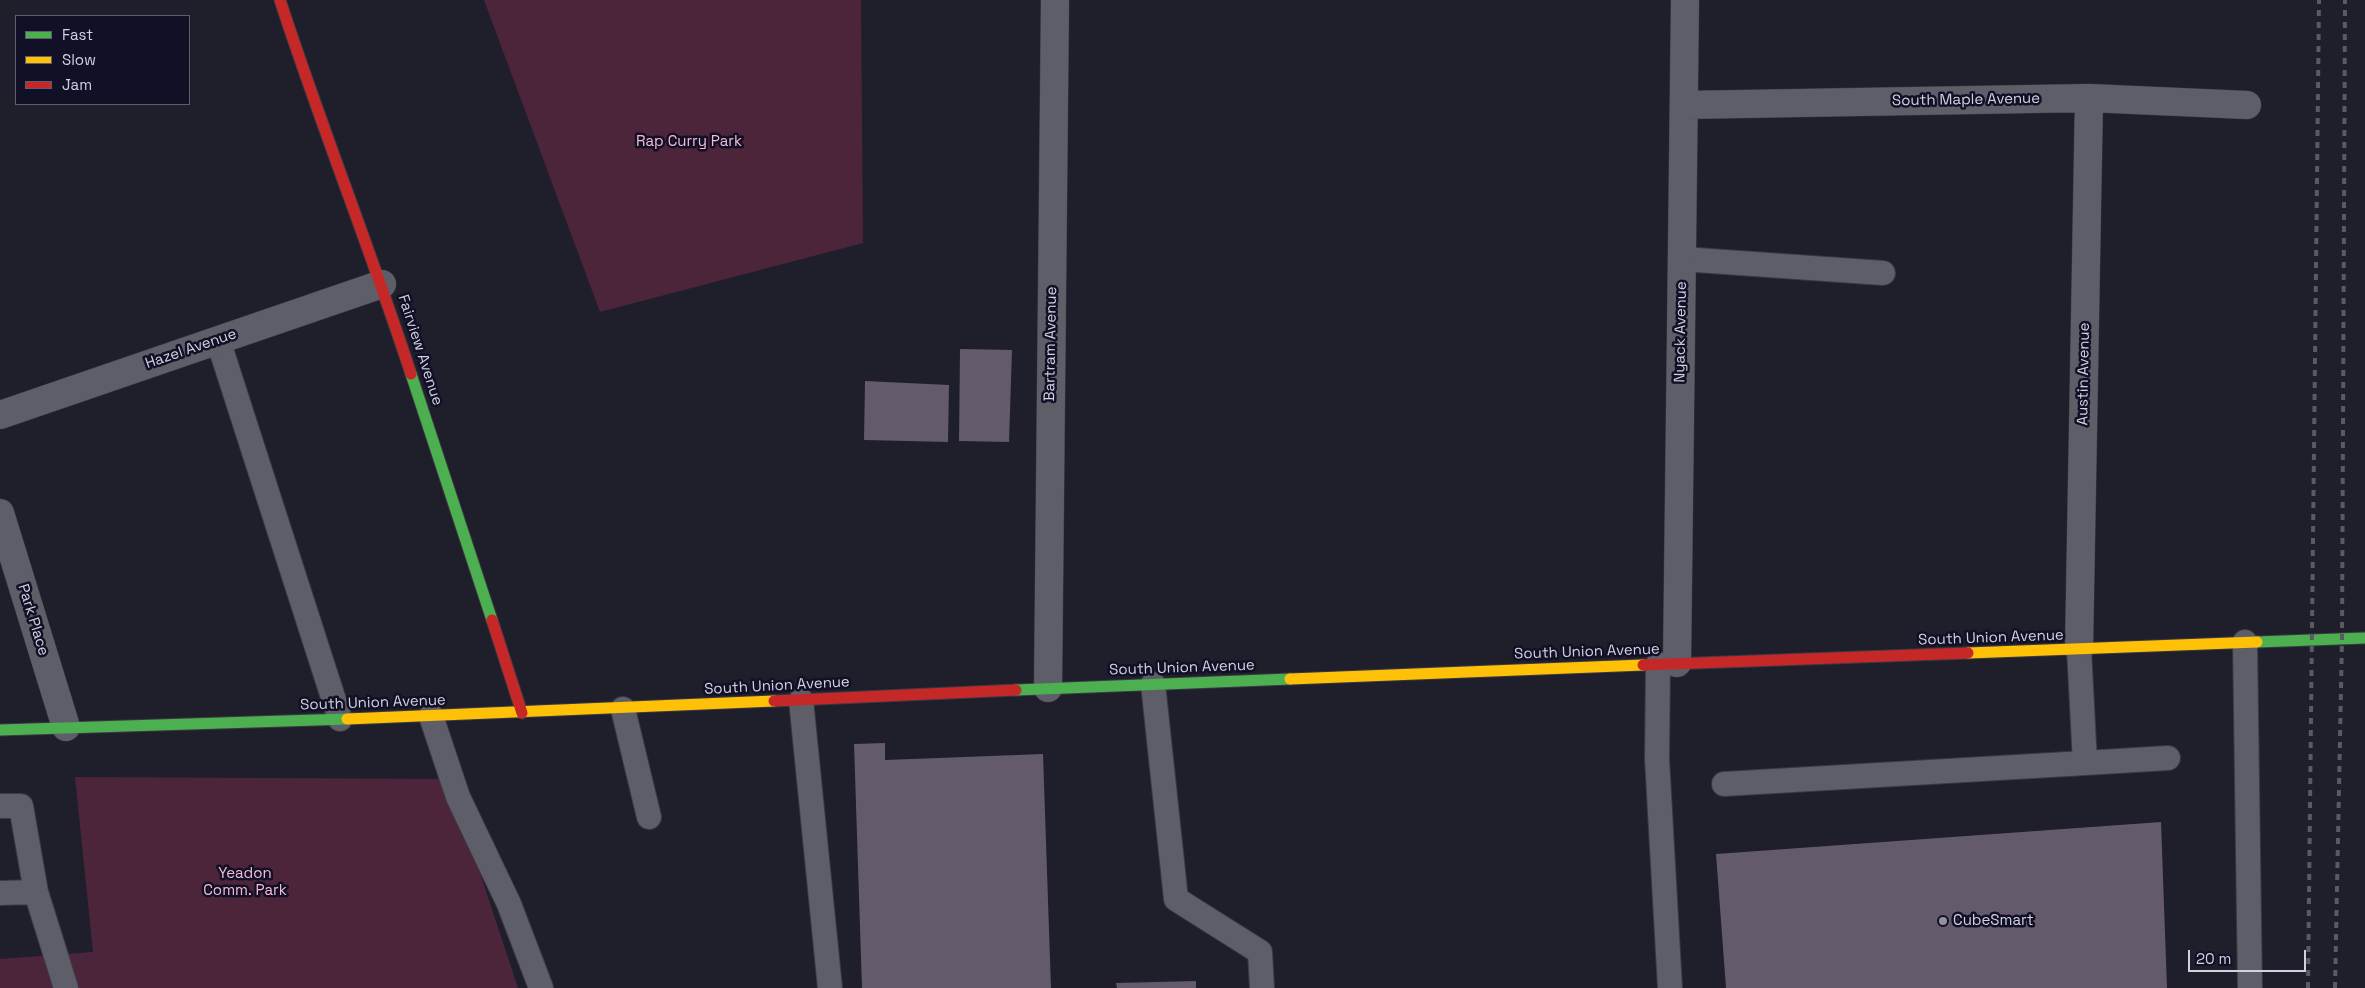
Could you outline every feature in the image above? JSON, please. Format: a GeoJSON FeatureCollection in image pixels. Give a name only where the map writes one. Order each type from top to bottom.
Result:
{"type":"FeatureCollection","features":[{"type":"Feature","properties":{"kind":"street","name":"Fairview Avenue"},"geometry":{"type":"LineString","coordinates":[[280,0],[314,103],[382,284],[522,713]]}},
{"type":"Feature","properties":{"kind":"street","name":"Bartram Avenue"},"geometry":{"type":"LineString","coordinates":[[1048,688],[1055,0]]}},
{"type":"Feature","properties":{"kind":"street","name":"Nyack Avenue"},"geometry":{"type":"LineString","coordinates":[[1667,664],[1682,259],[1685,0]]}},
{"type":"Feature","properties":{"kind":"street","name":"South Maple Avenue"},"geometry":{"type":"LineString","coordinates":[[1684,105],[2089,98],[2247,105]]}},
{"type":"Feature","properties":{"kind":"street","name":"Austin Avenue"},"geometry":{"type":"LineString","coordinates":[[2079,650],[2089,98]]}},
{"type":"Feature","properties":{"kind":"street","name":"Hazel Avenue"},"geometry":{"type":"LineString","coordinates":[[0,415],[382,284]]}},
{"type":"Feature","properties":{"kind":"street","name":"Park Place"},"geometry":{"type":"LineString","coordinates":[[0,513],[66,727]]}},
{"type":"Feature","properties":{"kind":"street","name":"South Union Avenue"},"geometry":{"type":"LineString","coordinates":[[0,730],[522,713],[1048,688],[2365,638]]}},
{"type":"Feature","properties":{"kind":"lane"},"geometry":{"type":"LineString","coordinates":[[1682,259],[1884,273]]}},
{"type":"Feature","properties":{"kind":"lane"},"geometry":{"type":"LineString","coordinates":[[218,340],[340,718]]}},
{"type":"Feature","properties":{"kind":"lane"},"geometry":{"type":"LineString","coordinates":[[2245,642],[2250,988]]}},
{"type":"Feature","properties":{"kind":"lane"},"geometry":{"type":"LineString","coordinates":[[2079,650],[2085,763]]}},
{"type":"Feature","properties":{"kind":"lane"},"geometry":{"type":"LineString","coordinates":[[1667,664],[1657,759],[1670,988]]}},
{"type":"Feature","properties":{"kind":"lane"},"geometry":{"type":"LineString","coordinates":[[1153,684],[1176,899],[1260,952],[1262,988]]}},
{"type":"Feature","properties":{"kind":"lane"},"geometry":{"type":"LineString","coordinates":[[801,700],[830,988]]}},
{"type":"Feature","properties":{"kind":"lane"},"geometry":{"type":"LineString","coordinates":[[623,709],[649,817]]}},
{"type":"Feature","properties":{"kind":"lane"},"geometry":{"type":"LineString","coordinates":[[431,716],[458,797],[508,904],[541,988]]}},
{"type":"Feature","properties":{"kind":"lane"},"geometry":{"type":"LineString","coordinates":[[1724,784],[2168,758]]}},
{"type":"Feature","properties":{"kind":"lane"},"geometry":{"type":"LineString","coordinates":[[11,806],[66,988]]}},
{"type":"Feature","properties":{"kind":"lane"},"geometry":{"type":"LineString","coordinates":[[0,893],[36,892]]}},
{"type":"Feature","properties":{"kind":"green space","name":"Rap Curry Park"},"geometry":{"type":"Polygon","coordinates":[[[484,0],[861,0],[863,243],[600,312],[484,0]]]}},
{"type":"Feature","properties":{"kind":"green space","name":"Yeadon Comm. Park"},"geometry":{"type":"Polygon","coordinates":[[[75,777],[449,779],[518,988],[0,988],[0,959],[93,952],[75,777]]]}},
{"type":"Feature","properties":{"kind":"building"},"geometry":{"type":"Polygon","coordinates":[[[960,349],[1012,350],[1009,442],[959,441],[960,349]]]}},
{"type":"Feature","properties":{"kind":"building"},"geometry":{"type":"Polygon","coordinates":[[[865,381],[949,385],[948,442],[864,440],[865,381]]]}},
{"type":"Feature","properties":{"kind":"building"},"geometry":{"type":"Polygon","coordinates":[[[885,743],[885,760],[1043,754],[1051,988],[862,988],[854,744],[885,743]]]}},
{"type":"Feature","properties":{"kind":"building","name":"CubeSmart"},"geometry":{"type":"Polygon","coordinates":[[[2161,822],[2167,988],[1726,988],[1716,854],[2161,822]]]}},
{"type":"Feature","properties":{"kind":"building"},"geometry":{"type":"Polygon","coordinates":[[[1196,981],[1196,988],[1117,988],[1116,983],[1196,981]]]}},
{"type":"Feature","properties":{"kind":"railway"},"geometry":{"type":"LineString","coordinates":[[2308,988],[2319,0]]}},
{"type":"Feature","properties":{"kind":"railway"},"geometry":{"type":"LineString","coordinates":[[2335,988],[2342,639],[2345,0]]}},
{"type":"Feature","properties":{"kind":"traffic: fast"},"geometry":{"type":"LineString","coordinates":[[411,374],[492,620]]}},
{"type":"Feature","properties":{"kind":"traffic: fast"},"geometry":{"type":"LineString","coordinates":[[2257,642],[2365,638]]}},
{"type":"Feature","properties":{"kind":"traffic: fast"},"geometry":{"type":"LineString","coordinates":[[1016,690],[1290,679]]}},
{"type":"Feature","properties":{"kind":"traffic: fast"},"geometry":{"type":"LineString","coordinates":[[0,730],[347,719]]}},
{"type":"Feature","properties":{"kind":"traffic: slow"},"geometry":{"type":"LineString","coordinates":[[1968,653],[2257,642]]}},
{"type":"Feature","properties":{"kind":"traffic: slow"},"geometry":{"type":"LineString","coordinates":[[1290,679],[1643,665]]}},
{"type":"Feature","properties":{"kind":"traffic: slow"},"geometry":{"type":"LineString","coordinates":[[347,719],[774,701]]}},
{"type":"Feature","properties":{"kind":"traffic: jam"},"geometry":{"type":"LineString","coordinates":[[280,0],[411,374]]}},
{"type":"Feature","properties":{"kind":"traffic: jam"},"geometry":{"type":"LineString","coordinates":[[492,620],[522,713]]}},
{"type":"Feature","properties":{"kind":"traffic: jam"},"geometry":{"type":"LineString","coordinates":[[1643,665],[1968,653]]}},
{"type":"Feature","properties":{"kind":"traffic: jam"},"geometry":{"type":"LineString","coordinates":[[774,701],[1016,690]]}},
{"type":"Feature","properties":{"kind":"place","name":"CubeSmart"},"geometry":{"type":"Point","coordinates":[1943,921]}}]}
